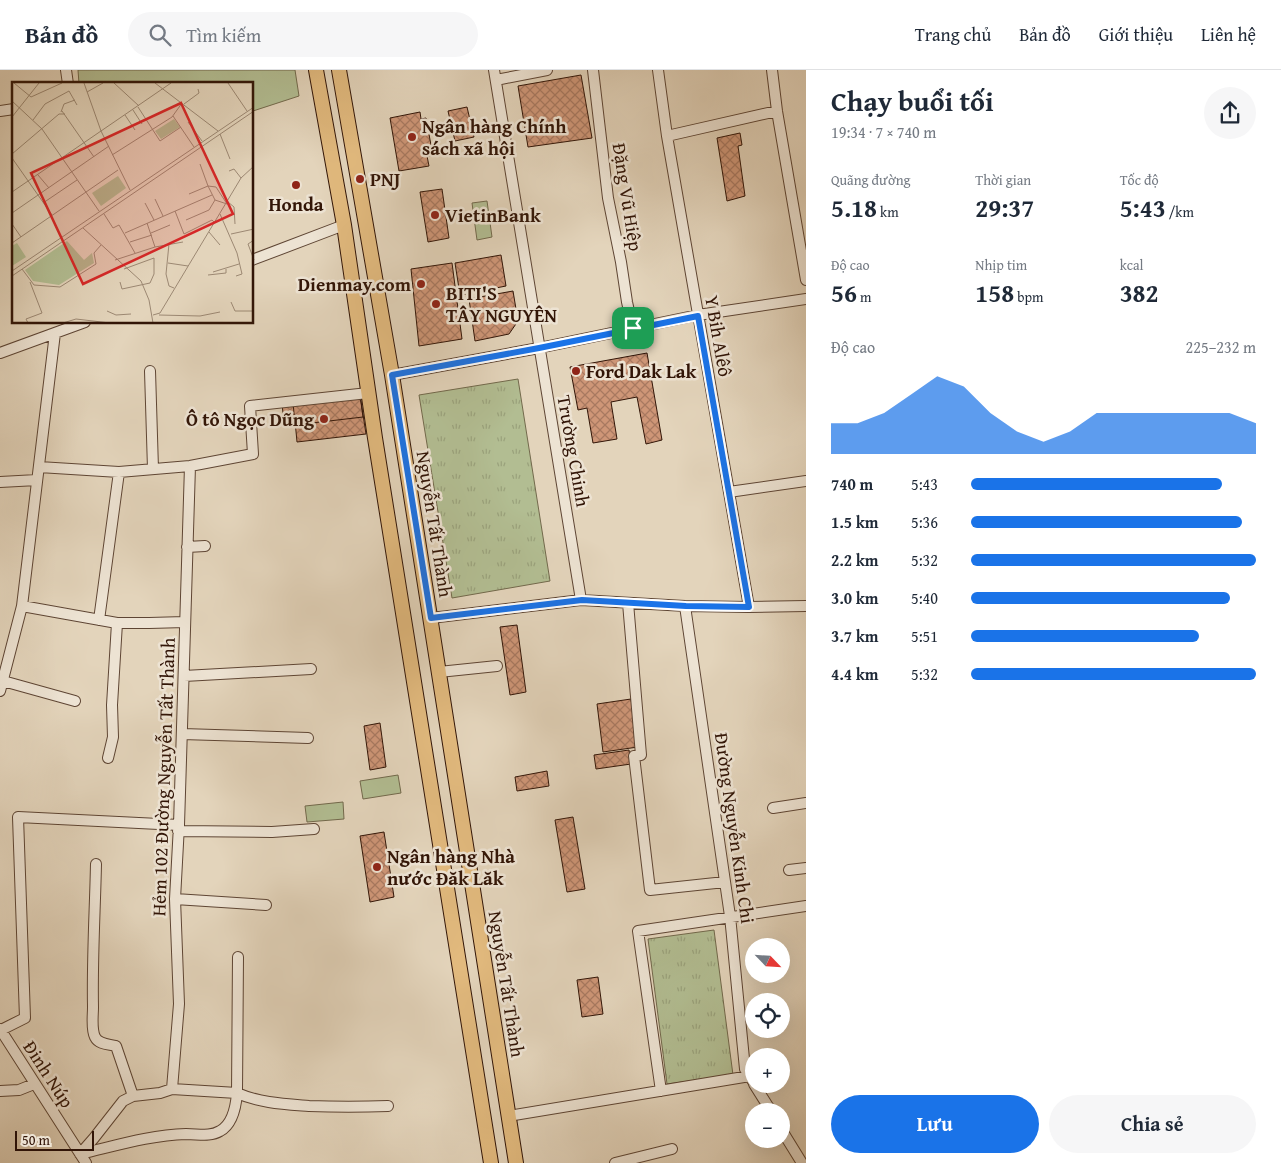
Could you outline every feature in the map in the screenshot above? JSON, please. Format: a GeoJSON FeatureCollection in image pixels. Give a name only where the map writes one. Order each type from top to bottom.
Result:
{"type":"FeatureCollection","features":[{"type":"Feature","properties":{"kind":"main road"},"geometry":{"type":"LineString","coordinates":[[316,70],[344,225],[368,393],[491,1163]]}},
{"type":"Feature","properties":{"kind":"main road","name":"Nguyễn Tất Thành"},"geometry":{"type":"LineString","coordinates":[[339,70],[392,375],[516,1163]]}},
{"type":"Feature","properties":{"kind":"main road"},"geometry":{"type":"LineString","coordinates":[[344,225],[365,221]]}},
{"type":"Feature","properties":{"kind":"street"},"geometry":{"type":"LineString","coordinates":[[495,75],[547,70]]}},
{"type":"Feature","properties":{"kind":"street","name":"Đặng Vũ Hiệp"},"geometry":{"type":"LineString","coordinates":[[593,70],[608,198],[633,328]]}},
{"type":"Feature","properties":{"kind":"street","name":"Y Bih Alêô"},"geometry":{"type":"LineString","coordinates":[[658,70],[667,136],[749,607]]}},
{"type":"Feature","properties":{"kind":"street"},"geometry":{"type":"LineString","coordinates":[[772,70],[777,111],[806,280]]}},
{"type":"Feature","properties":{"kind":"street","name":"Trường Chinh"},"geometry":{"type":"LineString","coordinates":[[495,75],[582,600]]}},
{"type":"Feature","properties":{"kind":"street"},"geometry":{"type":"LineString","coordinates":[[667,136],[777,111]]}},
{"type":"Feature","properties":{"kind":"street"},"geometry":{"type":"LineString","coordinates":[[254,259],[344,225]]}},
{"type":"Feature","properties":{"kind":"street"},"geometry":{"type":"LineString","coordinates":[[392,375],[698,316],[806,299]]}},
{"type":"Feature","properties":{"kind":"street"},"geometry":{"type":"LineString","coordinates":[[0,353],[80,324]]}},
{"type":"Feature","properties":{"kind":"street"},"geometry":{"type":"LineString","coordinates":[[55,333],[22,606],[1,686],[75,700]]}},
{"type":"Feature","properties":{"kind":"street"},"geometry":{"type":"LineString","coordinates":[[150,372],[153,469]]}},
{"type":"Feature","properties":{"kind":"street"},"geometry":{"type":"LineString","coordinates":[[39,467],[119,472],[190,466],[252,454],[250,406],[368,393]]}},
{"type":"Feature","properties":{"kind":"street","name":"Hẻm 102 Đường Nguyễn Tất Thành"},"geometry":{"type":"LineString","coordinates":[[172,1089],[179,1004],[176,900],[190,466]]}},
{"type":"Feature","properties":{"kind":"street"},"geometry":{"type":"LineString","coordinates":[[99,620],[119,472]]}},
{"type":"Feature","properties":{"kind":"street"},"geometry":{"type":"LineString","coordinates":[[0,482],[37,480]]}},
{"type":"Feature","properties":{"kind":"street"},"geometry":{"type":"LineString","coordinates":[[729,492],[806,481]]}},
{"type":"Feature","properties":{"kind":"street"},"geometry":{"type":"LineString","coordinates":[[187,547],[205,546]]}},
{"type":"Feature","properties":{"kind":"street"},"geometry":{"type":"LineString","coordinates":[[431,618],[582,600],[686,606],[806,606]]}},
{"type":"Feature","properties":{"kind":"street"},"geometry":{"type":"LineString","coordinates":[[628,603],[641,754],[634,756],[650,890],[725,882]]}},
{"type":"Feature","properties":{"kind":"street"},"geometry":{"type":"LineString","coordinates":[[22,606],[117,622],[185,622]]}},
{"type":"Feature","properties":{"kind":"street","name":"Đường Nguyễn Kinh Chi"},"geometry":{"type":"LineString","coordinates":[[686,606],[730,916],[745,1069]]}},
{"type":"Feature","properties":{"kind":"street"},"geometry":{"type":"LineString","coordinates":[[108,758],[112,737],[117,622]]}},
{"type":"Feature","properties":{"kind":"street"},"geometry":{"type":"LineString","coordinates":[[439,672],[497,666]]}},
{"type":"Feature","properties":{"kind":"street"},"geometry":{"type":"LineString","coordinates":[[184,676],[311,669]]}},
{"type":"Feature","properties":{"kind":"street"},"geometry":{"type":"LineString","coordinates":[[182,734],[308,738]]}},
{"type":"Feature","properties":{"kind":"street"},"geometry":{"type":"LineString","coordinates":[[773,808],[806,803]]}},
{"type":"Feature","properties":{"kind":"street"},"geometry":{"type":"LineString","coordinates":[[0,1030],[24,1018],[18,817],[272,832],[314,829]]}},
{"type":"Feature","properties":{"kind":"street"},"geometry":{"type":"LineString","coordinates":[[96,864],[92,996],[93,1028],[96,1038],[105,1044],[116,1046],[133,1096]]}},
{"type":"Feature","properties":{"kind":"street"},"geometry":{"type":"LineString","coordinates":[[788,870],[806,868]]}},
{"type":"Feature","properties":{"kind":"street"},"geometry":{"type":"LineString","coordinates":[[176,900],[266,904]]}},
{"type":"Feature","properties":{"kind":"street"},"geometry":{"type":"LineString","coordinates":[[661,1091],[638,931],[806,906]]}},
{"type":"Feature","properties":{"kind":"street"},"geometry":{"type":"LineString","coordinates":[[80,1154],[164,1135],[211,1135],[223,1130],[231,1119],[237,1093],[238,956]]}},
{"type":"Feature","properties":{"kind":"street","name":"Đinh Núp"},"geometry":{"type":"LineString","coordinates":[[0,1030],[86,1163]]}},
{"type":"Feature","properties":{"kind":"street"},"geometry":{"type":"LineString","coordinates":[[508,1116],[661,1091],[745,1082]]}},
{"type":"Feature","properties":{"kind":"street"},"geometry":{"type":"LineString","coordinates":[[0,1091],[19,1090],[34,1084]]}},
{"type":"Feature","properties":{"kind":"street"},"geometry":{"type":"LineString","coordinates":[[80,1154],[123,1101],[133,1096],[160,1094],[172,1089],[237,1093],[251,1099],[290,1105],[332,1107],[388,1106]]}},
{"type":"Feature","properties":{"kind":"street"},"geometry":{"type":"LineString","coordinates":[[790,1144],[802,1163]]}},
{"type":"Feature","properties":{"kind":"street"},"geometry":{"type":"LineString","coordinates":[[615,1163],[672,1149]]}},
{"type":"Feature","properties":{"kind":"green space"},"geometry":{"type":"Polygon","coordinates":[[[78,70],[295,70],[299,96],[254,111],[254,82],[79,82],[78,70]]]}},
{"type":"Feature","properties":{"kind":"green space"},"geometry":{"type":"Polygon","coordinates":[[[487,201],[492,237],[477,240],[472,203],[487,201]]]}},
{"type":"Feature","properties":{"kind":"green space"},"geometry":{"type":"Polygon","coordinates":[[[518,379],[550,581],[452,598],[419,395],[518,379]]]}},
{"type":"Feature","properties":{"kind":"green space"},"geometry":{"type":"Polygon","coordinates":[[[398,775],[401,793],[363,799],[360,781],[398,775]]]}},
{"type":"Feature","properties":{"kind":"green space"},"geometry":{"type":"Polygon","coordinates":[[[343,802],[344,819],[307,822],[305,806],[343,802]]]}},
{"type":"Feature","properties":{"kind":"green space"},"geometry":{"type":"Polygon","coordinates":[[[714,930],[733,1075],[667,1084],[648,939],[714,930]]]}},
{"type":"Feature","properties":{"kind":"building"},"geometry":{"type":"Polygon","coordinates":[[[581,75],[592,138],[528,147],[518,86],[581,75]]]}},
{"type":"Feature","properties":{"kind":"building"},"geometry":{"type":"Polygon","coordinates":[[[467,107],[474,137],[455,141],[448,111],[467,107]]]}},
{"type":"Feature","properties":{"kind":"building","name":"Ngân hàng Chính sách xã hội"},"geometry":{"type":"Polygon","coordinates":[[[420,112],[421,119],[426,118],[433,156],[427,156],[429,166],[399,171],[390,118],[420,112]]]}},
{"type":"Feature","properties":{"kind":"building"},"geometry":{"type":"Polygon","coordinates":[[[740,133],[742,145],[738,146],[745,196],[727,201],[717,138],[740,133]]]}},
{"type":"Feature","properties":{"kind":"building","name":"VietinBank"},"geometry":{"type":"Polygon","coordinates":[[[442,189],[449,238],[428,242],[420,192],[442,189]]]}},
{"type":"Feature","properties":{"kind":"building"},"geometry":{"type":"Polygon","coordinates":[[[501,255],[506,286],[460,295],[455,263],[501,255]]]}},
{"type":"Feature","properties":{"kind":"building","name":"BITI'S TÂY NGUYÊN"},"geometry":{"type":"Polygon","coordinates":[[[452,263],[462,339],[419,346],[411,269],[452,263]]]}},
{"type":"Feature","properties":{"kind":"building"},"geometry":{"type":"Polygon","coordinates":[[[513,291],[518,321],[509,334],[475,341],[469,299],[513,291]]]}},
{"type":"Feature","properties":{"kind":"building"},"geometry":{"type":"Polygon","coordinates":[[[647,353],[662,440],[646,444],[637,397],[611,402],[617,439],[593,443],[587,408],[578,410],[570,367],[647,353]]]}},
{"type":"Feature","properties":{"kind":"building"},"geometry":{"type":"Polygon","coordinates":[[[360,395],[363,417],[295,425],[293,402],[360,395]]]}},
{"type":"Feature","properties":{"kind":"building","name":"Ô tô Ngọc Dũng"},"geometry":{"type":"Polygon","coordinates":[[[360,395],[366,434],[297,442],[295,421],[284,422],[282,404],[360,395]]]}},
{"type":"Feature","properties":{"kind":"building"},"geometry":{"type":"Polygon","coordinates":[[[517,625],[526,692],[510,695],[500,627],[517,625]]]}},
{"type":"Feature","properties":{"kind":"building"},"geometry":{"type":"Polygon","coordinates":[[[631,699],[638,747],[603,752],[597,704],[631,699]]]}},
{"type":"Feature","properties":{"kind":"building"},"geometry":{"type":"Polygon","coordinates":[[[380,723],[386,767],[370,770],[364,726],[380,723]]]}},
{"type":"Feature","properties":{"kind":"building"},"geometry":{"type":"Polygon","coordinates":[[[629,750],[631,764],[596,769],[594,755],[629,750]]]}},
{"type":"Feature","properties":{"kind":"building"},"geometry":{"type":"Polygon","coordinates":[[[547,771],[549,786],[517,791],[515,777],[547,771]]]}},
{"type":"Feature","properties":{"kind":"building"},"geometry":{"type":"Polygon","coordinates":[[[573,817],[585,889],[567,892],[555,820],[573,817]]]}},
{"type":"Feature","properties":{"kind":"building","name":"Ngân hàng Nhà nước Đăk Lăk"},"geometry":{"type":"Polygon","coordinates":[[[384,832],[394,897],[370,902],[360,836],[384,832]]]}},
{"type":"Feature","properties":{"kind":"building"},"geometry":{"type":"Polygon","coordinates":[[[598,977],[603,1014],[582,1017],[577,980],[598,977]]]}},
{"type":"Feature","properties":{"kind":"place","name":"Ngân hàng Chính sách xã hội"},"geometry":{"type":"Point","coordinates":[412,137]}},
{"type":"Feature","properties":{"kind":"place","name":"PNJ"},"geometry":{"type":"Point","coordinates":[360,179]}},
{"type":"Feature","properties":{"kind":"place","name":"Honda"},"geometry":{"type":"Point","coordinates":[296,185]}},
{"type":"Feature","properties":{"kind":"place","name":"VietinBank"},"geometry":{"type":"Point","coordinates":[435,215]}},
{"type":"Feature","properties":{"kind":"place","name":"Dienmay.com"},"geometry":{"type":"Point","coordinates":[421,284]}},
{"type":"Feature","properties":{"kind":"place","name":"BITI'S TÂY NGUYÊN"},"geometry":{"type":"Point","coordinates":[436,304]}},
{"type":"Feature","properties":{"kind":"place","name":"Ford Dak Lak"},"geometry":{"type":"Point","coordinates":[576,371]}},
{"type":"Feature","properties":{"kind":"place","name":"Ô tô Ngọc Dũng"},"geometry":{"type":"Point","coordinates":[324,419]}},
{"type":"Feature","properties":{"kind":"place","name":"Ngân hàng Nhà nước Đăk Lăk"},"geometry":{"type":"Point","coordinates":[377,867]}},
{"type":"Feature","properties":{"kind":"route"},"geometry":{"type":"LineString","coordinates":[[698,316],[749,607],[686,606],[582,600],[431,618],[392,375],[539,348],[633,328],[698,316]]}}]}
